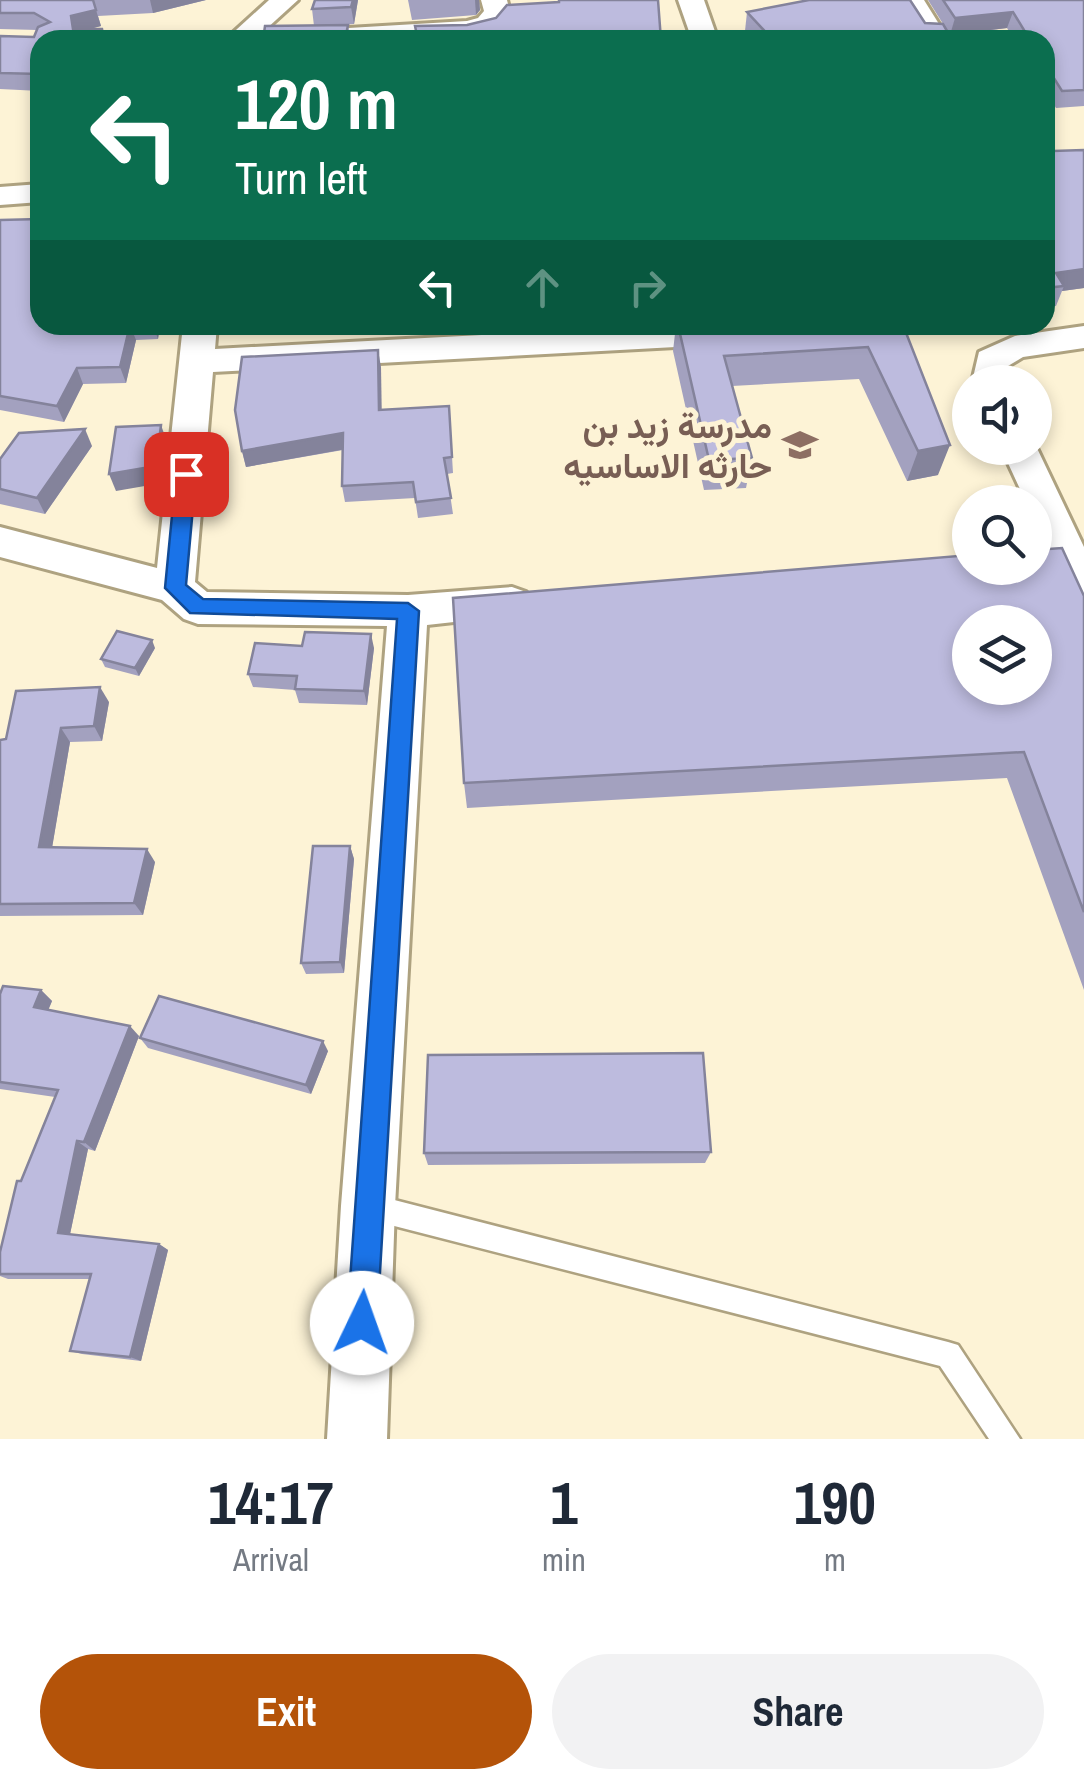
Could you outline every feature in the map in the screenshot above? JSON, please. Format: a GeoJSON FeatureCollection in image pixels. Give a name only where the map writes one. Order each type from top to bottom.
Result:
{"type":"FeatureCollection","features":[{"type":"Feature","properties":{"kind":"street"},"geometry":{"type":"LineString","coordinates":[[250,30],[285,0]]}},
{"type":"Feature","properties":{"kind":"street"},"geometry":{"type":"LineString","coordinates":[[450,30],[487,24],[497,12],[494,0]]}},
{"type":"Feature","properties":{"kind":"street"},"geometry":{"type":"LineString","coordinates":[[691,0],[702,30]]}},
{"type":"Feature","properties":{"kind":"street"},"geometry":{"type":"LineString","coordinates":[[911,0],[930,30]]}},
{"type":"Feature","properties":{"kind":"street"},"geometry":{"type":"LineString","coordinates":[[0,196],[30,194]]}},
{"type":"Feature","properties":{"kind":"street"},"geometry":{"type":"LineString","coordinates":[[176,588],[198,343],[549,335]]}},
{"type":"Feature","properties":{"kind":"street"},"geometry":{"type":"LineString","coordinates":[[991,365],[991,360],[1015,347],[1084,337]]}},
{"type":"Feature","properties":{"kind":"street"},"geometry":{"type":"LineString","coordinates":[[1025,465],[1069,567]]}},
{"type":"Feature","properties":{"kind":"street"},"geometry":{"type":"LineString","coordinates":[[0,542],[176,588],[198,608],[408,611],[544,600]]}},
{"type":"Feature","properties":{"kind":"street"},"geometry":{"type":"LineString","coordinates":[[357,1439],[368,1206],[408,611]]}},
{"type":"Feature","properties":{"kind":"lane"},"geometry":{"type":"LineString","coordinates":[[368,1206],[948,1355],[1006,1439]]}},
{"type":"Feature","properties":{"kind":"building"},"geometry":{"type":"Polygon","coordinates":[[[0,0],[93,0],[96,10],[71,16],[73,29],[102,30],[37,30],[50,22],[34,13],[0,13],[0,0]]]}},
{"type":"Feature","properties":{"kind":"building"},"geometry":{"type":"Polygon","coordinates":[[[315,0],[353,0],[351,7],[312,9],[315,0]]]}},
{"type":"Feature","properties":{"kind":"building"},"geometry":{"type":"Polygon","coordinates":[[[658,0],[660,30],[416,30],[415,26],[467,25],[496,18],[507,5],[658,0]]]}},
{"type":"Feature","properties":{"kind":"building"},"geometry":{"type":"Polygon","coordinates":[[[809,0],[910,0],[925,23],[943,24],[946,30],[764,30],[747,12],[809,0]]]}},
{"type":"Feature","properties":{"kind":"building"},"geometry":{"type":"Polygon","coordinates":[[[943,0],[1084,0],[1084,90],[1062,91],[1055,80],[1055,30],[1024,30],[1013,12],[955,18],[943,0]]]}},
{"type":"Feature","properties":{"kind":"building"},"geometry":{"type":"Polygon","coordinates":[[[348,25],[347,30],[264,30],[265,26],[348,25]]]}},
{"type":"Feature","properties":{"kind":"building"},"geometry":{"type":"Polygon","coordinates":[[[0,36],[30,37],[30,74],[0,73],[0,36]]]}},
{"type":"Feature","properties":{"kind":"building"},"geometry":{"type":"Polygon","coordinates":[[[1084,150],[1084,269],[1056,273],[1064,286],[1055,287],[1055,151],[1084,150]]]}},
{"type":"Feature","properties":{"kind":"building"},"geometry":{"type":"Polygon","coordinates":[[[30,219],[30,335],[128,335],[120,367],[77,368],[57,406],[0,396],[0,220],[30,219]]]}},
{"type":"Feature","properties":{"kind":"building"},"geometry":{"type":"Polygon","coordinates":[[[680,335],[907,335],[950,445],[918,451],[868,347],[724,356],[752,458],[709,460],[680,335]]]}},
{"type":"Feature","properties":{"kind":"building"},"geometry":{"type":"Polygon","coordinates":[[[378,350],[379,410],[449,406],[452,457],[444,458],[451,498],[416,502],[413,482],[342,486],[343,433],[242,451],[235,410],[242,357],[378,350]]]}},
{"type":"Feature","properties":{"kind":"building"},"geometry":{"type":"Polygon","coordinates":[[[161,425],[156,466],[109,474],[116,427],[161,425]]]}},
{"type":"Feature","properties":{"kind":"building"},"geometry":{"type":"Polygon","coordinates":[[[85,429],[37,498],[0,489],[0,459],[19,433],[85,429]]]}},
{"type":"Feature","properties":{"kind":"building"},"geometry":{"type":"Polygon","coordinates":[[[1062,548],[1084,596],[1084,912],[1024,752],[464,783],[453,598],[952,556],[952,585],[1052,585],[1052,549],[1062,548]]]}},
{"type":"Feature","properties":{"kind":"building"},"geometry":{"type":"Polygon","coordinates":[[[117,631],[152,640],[135,668],[101,659],[117,631]]]}},
{"type":"Feature","properties":{"kind":"building"},"geometry":{"type":"Polygon","coordinates":[[[305,632],[371,634],[364,691],[295,689],[297,676],[248,674],[255,643],[302,646],[305,632]]]}},
{"type":"Feature","properties":{"kind":"building"},"geometry":{"type":"Polygon","coordinates":[[[100,687],[94,726],[61,728],[39,847],[147,849],[134,903],[0,904],[0,740],[6,739],[16,691],[100,687]]]}},
{"type":"Feature","properties":{"kind":"building"},"geometry":{"type":"Polygon","coordinates":[[[313,846],[350,846],[340,962],[301,963],[313,846]]]}},
{"type":"Feature","properties":{"kind":"building"},"geometry":{"type":"Polygon","coordinates":[[[3,986],[41,990],[34,1007],[130,1026],[84,1142],[77,1141],[58,1233],[159,1244],[130,1357],[70,1351],[91,1274],[0,1274],[0,1252],[17,1181],[21,1181],[58,1090],[0,1082],[3,986]]]}},
{"type":"Feature","properties":{"kind":"building"},"geometry":{"type":"Polygon","coordinates":[[[159,996],[323,1041],[306,1085],[140,1038],[159,996]]]}},
{"type":"Feature","properties":{"kind":"building"},"geometry":{"type":"Polygon","coordinates":[[[703,1053],[711,1152],[424,1153],[428,1055],[703,1053]]]}},
{"type":"Feature","properties":{"kind":"place","name":"مدرسة زيد بن حارثه الاساسيه"},"geometry":{"type":"Point","coordinates":[800,445]}},
{"type":"Feature","properties":{"kind":"route"},"geometry":{"type":"LineString","coordinates":[[186,474],[176,588],[198,608],[408,611],[362,1323]]}}]}
